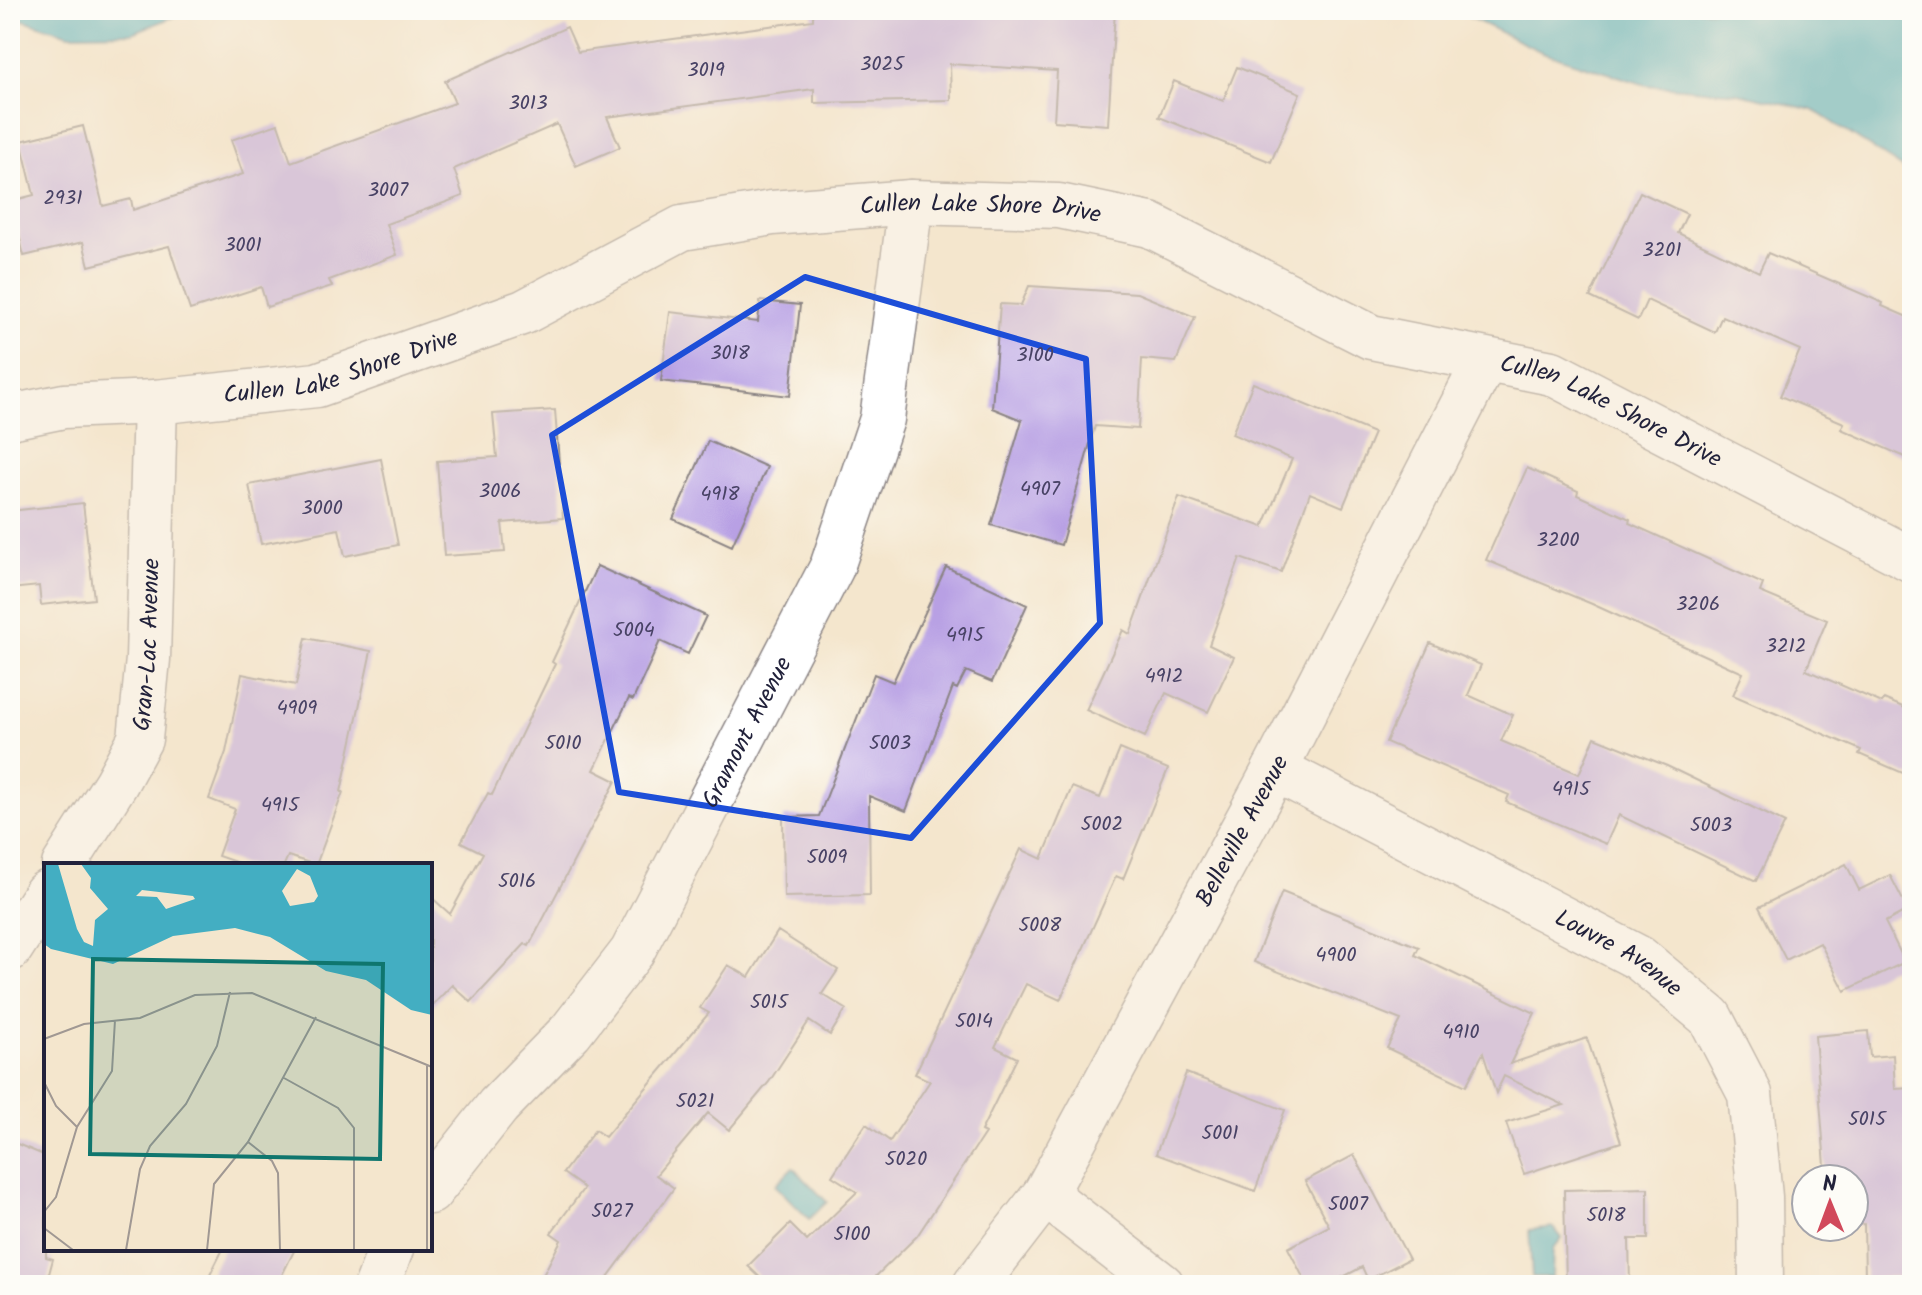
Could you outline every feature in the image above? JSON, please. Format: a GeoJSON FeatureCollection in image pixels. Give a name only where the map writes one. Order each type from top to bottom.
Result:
{"type":"FeatureCollection","features":[{"type":"Feature","properties":{"kind":"street","name":"Cullen Lake Shore Drive"},"geometry":{"type":"LineString","coordinates":[[10,417],[64,406],[155,402],[317,385],[524,312],[682,228],[772,213],[911,202],[1059,206],[1150,225],[1371,337],[1552,373],[1912,560]]}},
{"type":"Feature","properties":{"kind":"street","name":"Gramont Avenue"},"geometry":{"type":"LineString","coordinates":[[432,1189],[498,1106],[571,1031],[632,952],[832,567],[882,419],[911,202]]}},
{"type":"Feature","properties":{"kind":"street","name":"Belleville Avenue"},"geometry":{"type":"LineString","coordinates":[[975,1285],[1045,1194],[1275,769],[1485,361]]}},
{"type":"Feature","properties":{"kind":"street","name":"Gran-Lac Avenue"},"geometry":{"type":"LineString","coordinates":[[65,863],[140,739],[148,659],[155,402]]}},
{"type":"Feature","properties":{"kind":"street","name":"Louvre Avenue"},"geometry":{"type":"LineString","coordinates":[[1275,769],[1639,958],[1710,1017],[1750,1094],[1760,1197],[1761,1285]]}},
{"type":"Feature","properties":{"kind":"street"},"geometry":{"type":"LineString","coordinates":[[10,949],[44,896]]}},
{"type":"Feature","properties":{"kind":"street"},"geometry":{"type":"LineString","coordinates":[[1045,1194],[1162,1285]]}},
{"type":"Feature","properties":{"kind":"street"},"geometry":{"type":"LineString","coordinates":[[377,1285],[390,1251]]}},
{"type":"Feature","properties":{"kind":"highlighted area"},"geometry":{"type":"Polygon","coordinates":[[[805,277],[1086,359],[1100,623],[911,838],[619,792],[552,435],[805,277]]]}},
{"type":"Feature","properties":{"kind":"water"},"geometry":{"type":"Polygon","coordinates":[[[10,10],[191,10],[132,33],[69,34],[10,16],[10,10]]]}},
{"type":"Feature","properties":{"kind":"water"},"geometry":{"type":"Polygon","coordinates":[[[1454,10],[1912,10],[1912,174],[1813,110],[1738,93],[1646,85],[1542,52],[1454,10]]]}},
{"type":"Feature","properties":{"kind":"water"},"geometry":{"type":"Polygon","coordinates":[[[793,1167],[827,1202],[809,1219],[775,1185],[793,1167]]]}},
{"type":"Feature","properties":{"kind":"water"},"geometry":{"type":"Polygon","coordinates":[[[1553,1227],[1562,1238],[1553,1249],[1552,1277],[1532,1277],[1529,1230],[1553,1227]]]}},
{"type":"Feature","properties":{"kind":"building"},"geometry":{"type":"Polygon","coordinates":[[[813,10],[1115,10],[1108,125],[1054,121],[1057,71],[950,64],[951,100],[814,103],[814,89],[607,117],[620,147],[576,166],[557,124],[454,169],[463,196],[386,224],[397,255],[329,280],[332,286],[267,307],[261,287],[190,310],[169,246],[89,266],[83,242],[24,256],[11,201],[34,195],[21,141],[83,126],[103,206],[131,199],[133,210],[243,174],[231,140],[278,124],[291,162],[455,103],[445,81],[567,27],[578,52],[813,20],[813,10]]]}},
{"type":"Feature","properties":{"kind":"building"},"geometry":{"type":"Polygon","coordinates":[[[1237,67],[1300,93],[1271,162],[1159,117],[1174,81],[1223,101],[1237,67]]]}},
{"type":"Feature","properties":{"kind":"building"},"geometry":{"type":"Polygon","coordinates":[[[1640,192],[1687,214],[1678,233],[1759,272],[1768,253],[1883,303],[1882,306],[1912,319],[1912,460],[1841,429],[1844,423],[1780,396],[1800,350],[1722,316],[1715,332],[1647,300],[1638,320],[1590,297],[1640,192]]]}},
{"type":"Feature","properties":{"kind":"building"},"geometry":{"type":"Polygon","coordinates":[[[1029,286],[1137,293],[1195,317],[1176,362],[1142,359],[1138,429],[1095,426],[1061,545],[991,525],[1022,420],[992,408],[1000,304],[1021,305],[1029,286]]]}},
{"type":"Feature","properties":{"kind":"building"},"geometry":{"type":"Polygon","coordinates":[[[760,301],[800,305],[790,396],[661,381],[670,312],[758,322],[760,301]]]}},
{"type":"Feature","properties":{"kind":"building"},"geometry":{"type":"Polygon","coordinates":[[[1253,383],[1374,433],[1343,507],[1310,493],[1281,572],[1240,558],[1209,645],[1234,657],[1208,712],[1166,693],[1145,737],[1086,710],[1123,630],[1130,634],[1179,497],[1263,527],[1292,459],[1232,434],[1253,383]]]}},
{"type":"Feature","properties":{"kind":"building"},"geometry":{"type":"Polygon","coordinates":[[[555,410],[563,518],[502,523],[505,552],[444,556],[437,461],[497,457],[493,414],[555,410]]]}},
{"type":"Feature","properties":{"kind":"building"},"geometry":{"type":"Polygon","coordinates":[[[708,441],[767,467],[732,546],[673,519],[708,441]]]}},
{"type":"Feature","properties":{"kind":"building"},"geometry":{"type":"Polygon","coordinates":[[[381,459],[398,545],[345,556],[339,529],[261,544],[249,485],[381,459]]]}},
{"type":"Feature","properties":{"kind":"building"},"geometry":{"type":"Polygon","coordinates":[[[1527,468],[1630,519],[1629,523],[1763,584],[1760,592],[1827,620],[1806,670],[1882,703],[1884,699],[1912,711],[1912,777],[1859,754],[1861,750],[1733,695],[1743,673],[1486,560],[1527,468]]]}},
{"type":"Feature","properties":{"kind":"building"},"geometry":{"type":"Polygon","coordinates":[[[83,503],[94,599],[41,605],[39,586],[10,589],[10,511],[83,503]]]}},
{"type":"Feature","properties":{"kind":"building"},"geometry":{"type":"Polygon","coordinates":[[[597,566],[706,616],[688,654],[660,641],[633,700],[629,698],[594,770],[616,781],[529,946],[525,944],[471,1002],[452,985],[432,1006],[432,898],[450,914],[483,853],[461,842],[488,793],[492,795],[555,664],[552,662],[597,566]]]}},
{"type":"Feature","properties":{"kind":"building"},"geometry":{"type":"Polygon","coordinates":[[[946,567],[1027,605],[992,682],[966,671],[957,689],[953,687],[906,811],[869,796],[870,895],[784,897],[783,817],[819,816],[874,674],[893,682],[946,567]]]}},
{"type":"Feature","properties":{"kind":"building"},"geometry":{"type":"Polygon","coordinates":[[[306,638],[371,651],[343,792],[317,863],[288,856],[285,863],[238,863],[218,856],[235,809],[209,799],[226,752],[242,674],[296,685],[306,638]]]}},
{"type":"Feature","properties":{"kind":"building"},"geometry":{"type":"Polygon","coordinates":[[[1430,643],[1481,665],[1468,695],[1513,715],[1501,741],[1579,774],[1595,737],[1667,766],[1785,823],[1756,881],[1619,815],[1606,844],[1506,802],[1509,795],[1386,742],[1430,643]]]}},
{"type":"Feature","properties":{"kind":"building"},"geometry":{"type":"Polygon","coordinates":[[[1120,749],[1168,769],[1123,879],[1116,876],[1060,1000],[1026,984],[995,1047],[1017,1058],[981,1131],[985,1133],[917,1236],[867,1285],[768,1285],[748,1266],[790,1224],[807,1241],[857,1192],[832,1176],[866,1124],[890,1141],[930,1081],[915,1074],[1021,849],[1042,859],[1072,787],[1100,798],[1120,749]]]}},
{"type":"Feature","properties":{"kind":"building"},"geometry":{"type":"Polygon","coordinates":[[[1846,864],[1859,890],[1890,875],[1908,910],[1885,922],[1905,962],[1845,991],[1820,943],[1786,960],[1759,907],[1846,864]]]}},
{"type":"Feature","properties":{"kind":"building"},"geometry":{"type":"Polygon","coordinates":[[[1282,892],[1419,947],[1415,955],[1535,1013],[1510,1064],[1587,1038],[1621,1142],[1524,1174],[1506,1123],[1564,1105],[1504,1076],[1496,1093],[1483,1053],[1466,1086],[1387,1048],[1401,1020],[1254,962],[1282,892]]]}},
{"type":"Feature","properties":{"kind":"building"},"geometry":{"type":"Polygon","coordinates":[[[778,931],[838,970],[822,994],[846,1009],[830,1035],[809,1021],[769,1082],[729,1130],[708,1113],[656,1175],[674,1188],[602,1285],[538,1285],[561,1240],[551,1233],[584,1188],[563,1173],[595,1130],[605,1137],[709,1013],[700,1008],[728,965],[749,977],[778,931]]]}},
{"type":"Feature","properties":{"kind":"building"},"geometry":{"type":"Polygon","coordinates":[[[1868,1031],[1870,1057],[1893,1055],[1895,1089],[1912,1088],[1912,1277],[1865,1278],[1864,1243],[1870,1243],[1870,1163],[1825,1163],[1815,1036],[1868,1031]]]}},
{"type":"Feature","properties":{"kind":"building"},"geometry":{"type":"Polygon","coordinates":[[[1186,1073],[1285,1110],[1255,1191],[1156,1154],[1186,1073]]]}},
{"type":"Feature","properties":{"kind":"building"},"geometry":{"type":"Polygon","coordinates":[[[10,1141],[44,1155],[44,1251],[46,1257],[53,1259],[46,1285],[10,1285],[10,1141]]]}},
{"type":"Feature","properties":{"kind":"building"},"geometry":{"type":"Polygon","coordinates":[[[1354,1155],[1409,1259],[1368,1280],[1362,1267],[1328,1285],[1307,1285],[1288,1248],[1329,1226],[1305,1181],[1354,1155]]]}},
{"type":"Feature","properties":{"kind":"building"},"geometry":{"type":"Polygon","coordinates":[[[1648,1188],[1648,1239],[1629,1239],[1630,1285],[1566,1285],[1564,1190],[1648,1188]]]}},
{"type":"Feature","properties":{"kind":"building"},"geometry":{"type":"Polygon","coordinates":[[[222,1251],[294,1251],[277,1285],[205,1285],[222,1251]]]}}]}
